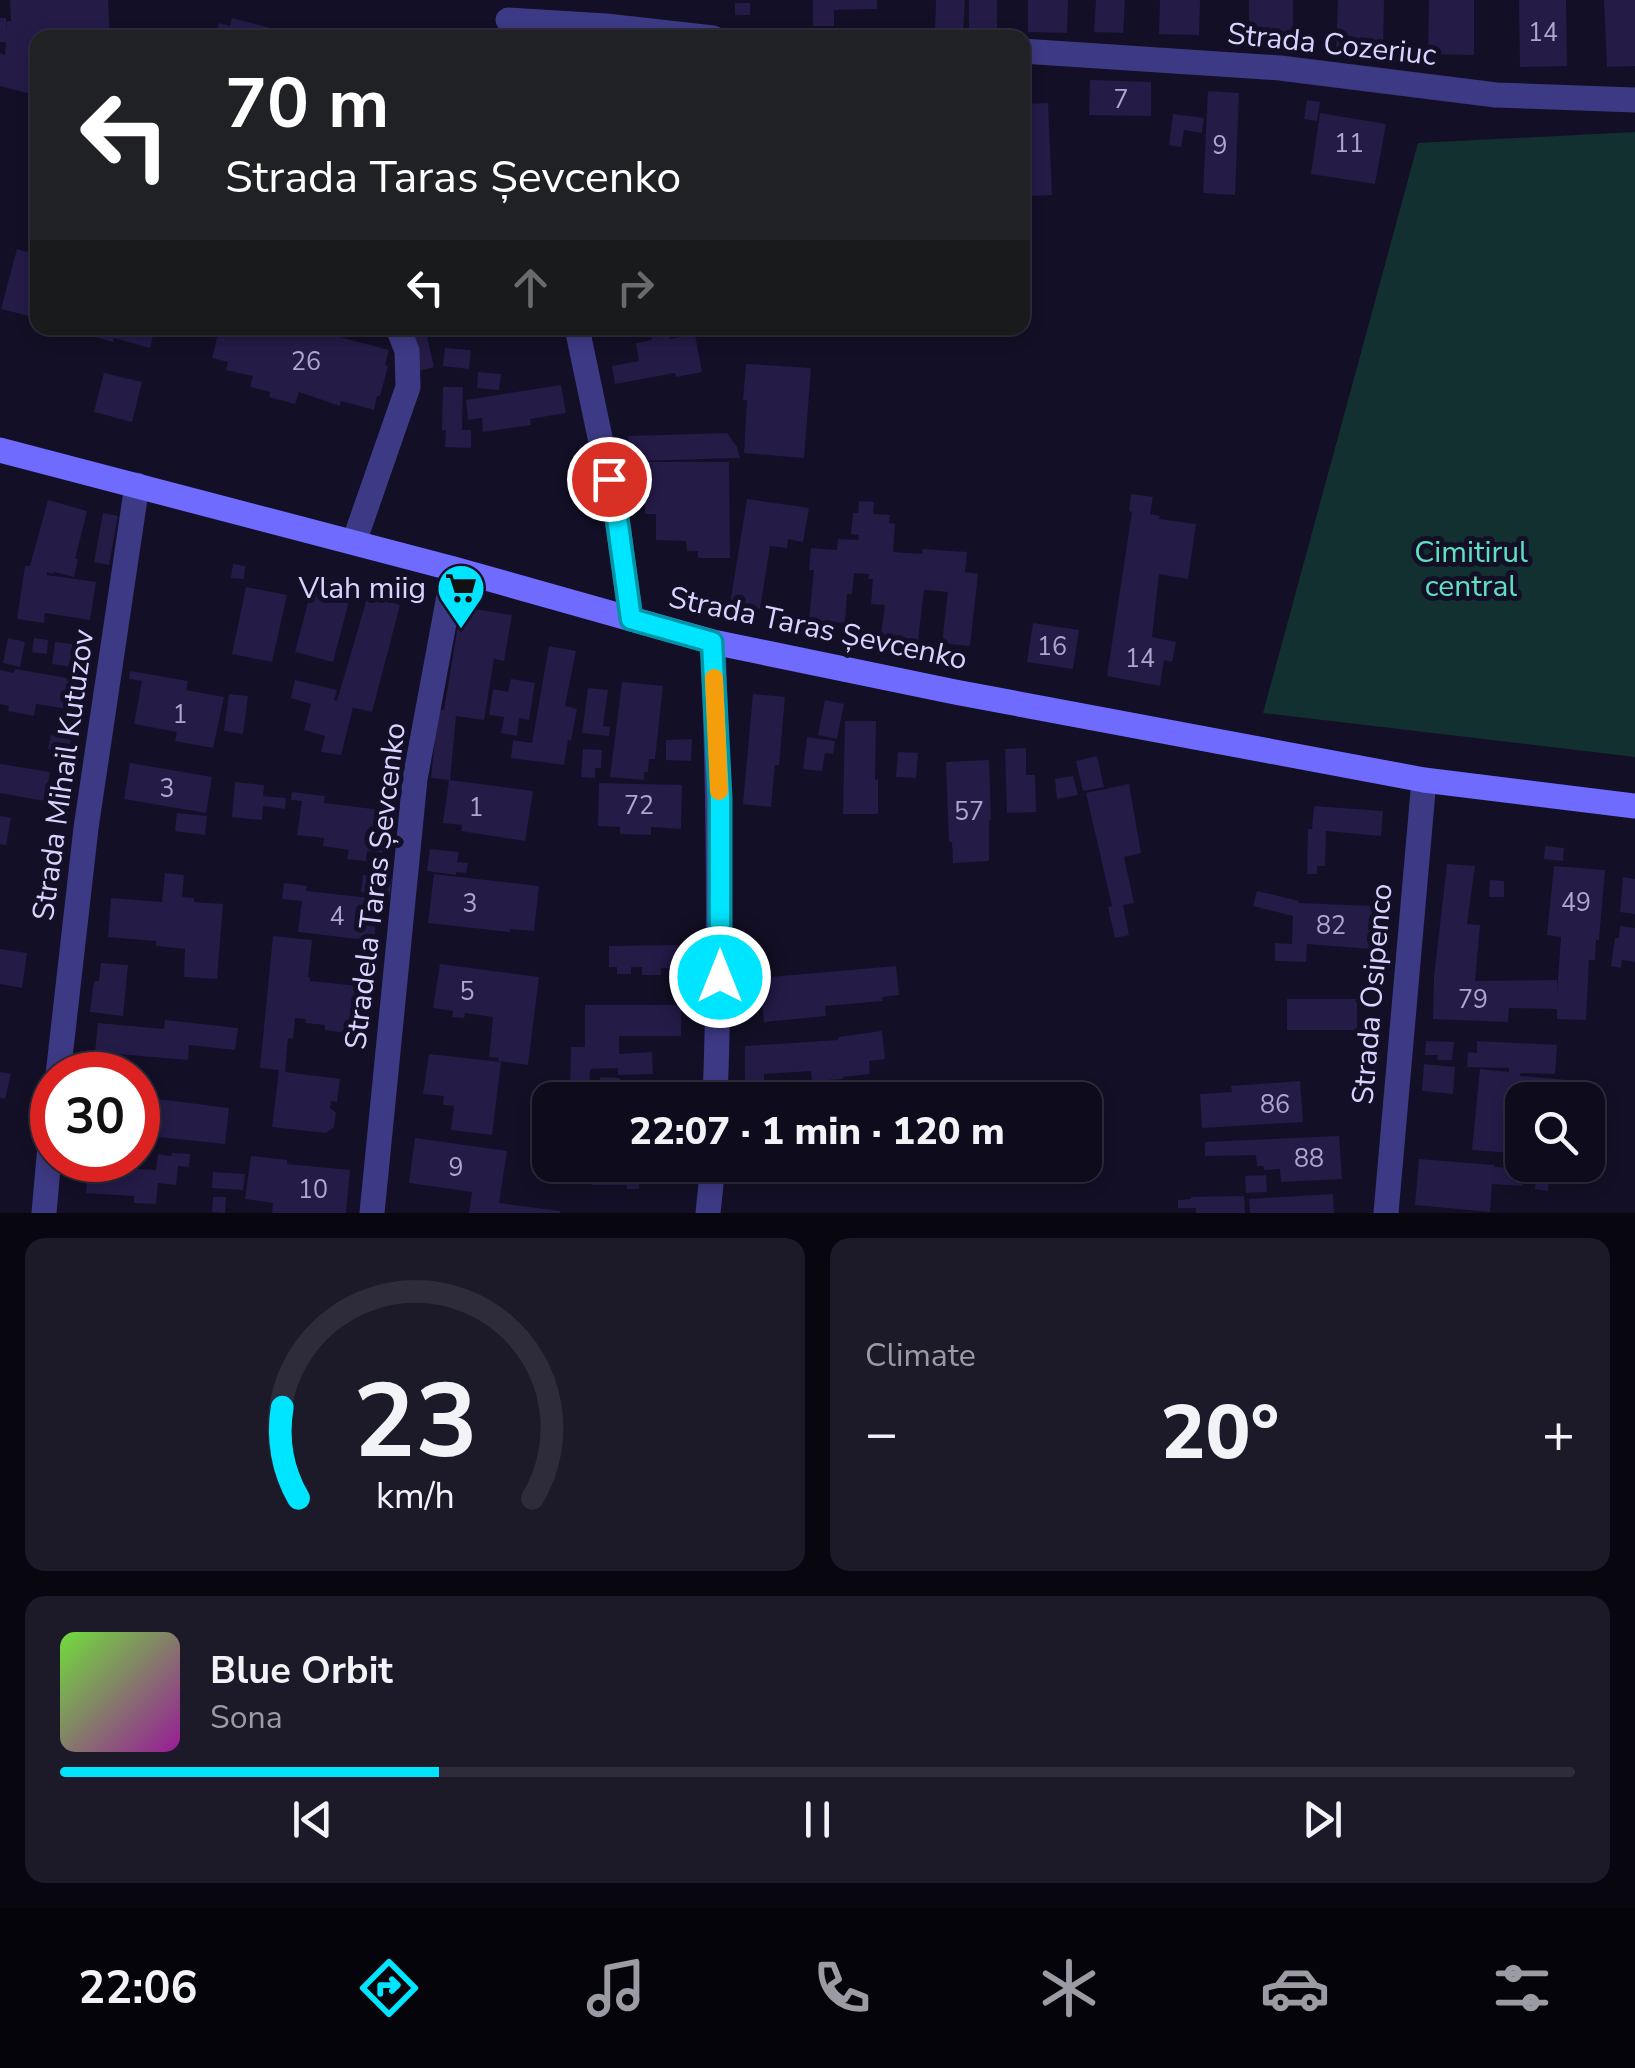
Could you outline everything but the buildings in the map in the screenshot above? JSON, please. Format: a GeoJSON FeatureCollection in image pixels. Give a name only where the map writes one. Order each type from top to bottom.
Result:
{"type":"FeatureCollection","features":[{"type":"Feature","properties":{"kind":"main road","name":"Strada Taras Șevcenko"},"geometry":{"type":"LineString","coordinates":[[0,450],[454,568],[712,642],[1424,780],[1635,806]]}},
{"type":"Feature","properties":{"kind":"street"},"geometry":{"type":"LineString","coordinates":[[508,19],[642,30]]}},
{"type":"Feature","properties":{"kind":"street","name":"Strada Cozeriuc"},"geometry":{"type":"LineString","coordinates":[[1030,52],[1280,68],[1496,94],[1635,100]]}},
{"type":"Feature","properties":{"kind":"street"},"geometry":{"type":"LineString","coordinates":[[354,542],[408,387],[407,351],[401,335]]}},
{"type":"Feature","properties":{"kind":"street"},"geometry":{"type":"LineString","coordinates":[[578,335],[617,518],[631,619]]}},
{"type":"Feature","properties":{"kind":"street","name":"Strada Mihail Kutuzov"},"geometry":{"type":"LineString","coordinates":[[61,1052],[86,828],[137,484]]}},
{"type":"Feature","properties":{"kind":"street","name":"Stradela Taras Șevcenko"},"geometry":{"type":"LineString","coordinates":[[372,1213],[415,779],[454,568]]}},
{"type":"Feature","properties":{"kind":"street"},"geometry":{"type":"LineString","coordinates":[[712,642],[720,798],[716,1082]]}},
{"type":"Feature","properties":{"kind":"street","name":"Strada Osipenco"},"geometry":{"type":"LineString","coordinates":[[1386,1213],[1424,780]]}},
{"type":"Feature","properties":{"kind":"street"},"geometry":{"type":"LineString","coordinates":[[44,1213],[47,1182]]}},
{"type":"Feature","properties":{"kind":"street"},"geometry":{"type":"LineString","coordinates":[[708,1213],[711,1182]]}},
{"type":"Feature","properties":{"kind":"green space","name":"Cimitirul central"},"geometry":{"type":"Polygon","coordinates":[[[1635,132],[1635,757],[1263,713],[1418,143],[1635,132]]]}},
{"type":"Feature","properties":{"kind":"slow traffic"},"geometry":{"type":"LineString","coordinates":[[714,678],[719,791]]}},
{"type":"Feature","properties":{"kind":"place","name":"Vlah miig"},"geometry":{"type":"Point","coordinates":[461,630]}},
{"type":"Feature","properties":{"kind":"route"},"geometry":{"type":"LineString","coordinates":[[609,479],[631,619],[712,642],[720,798],[720,977]]}}]}
